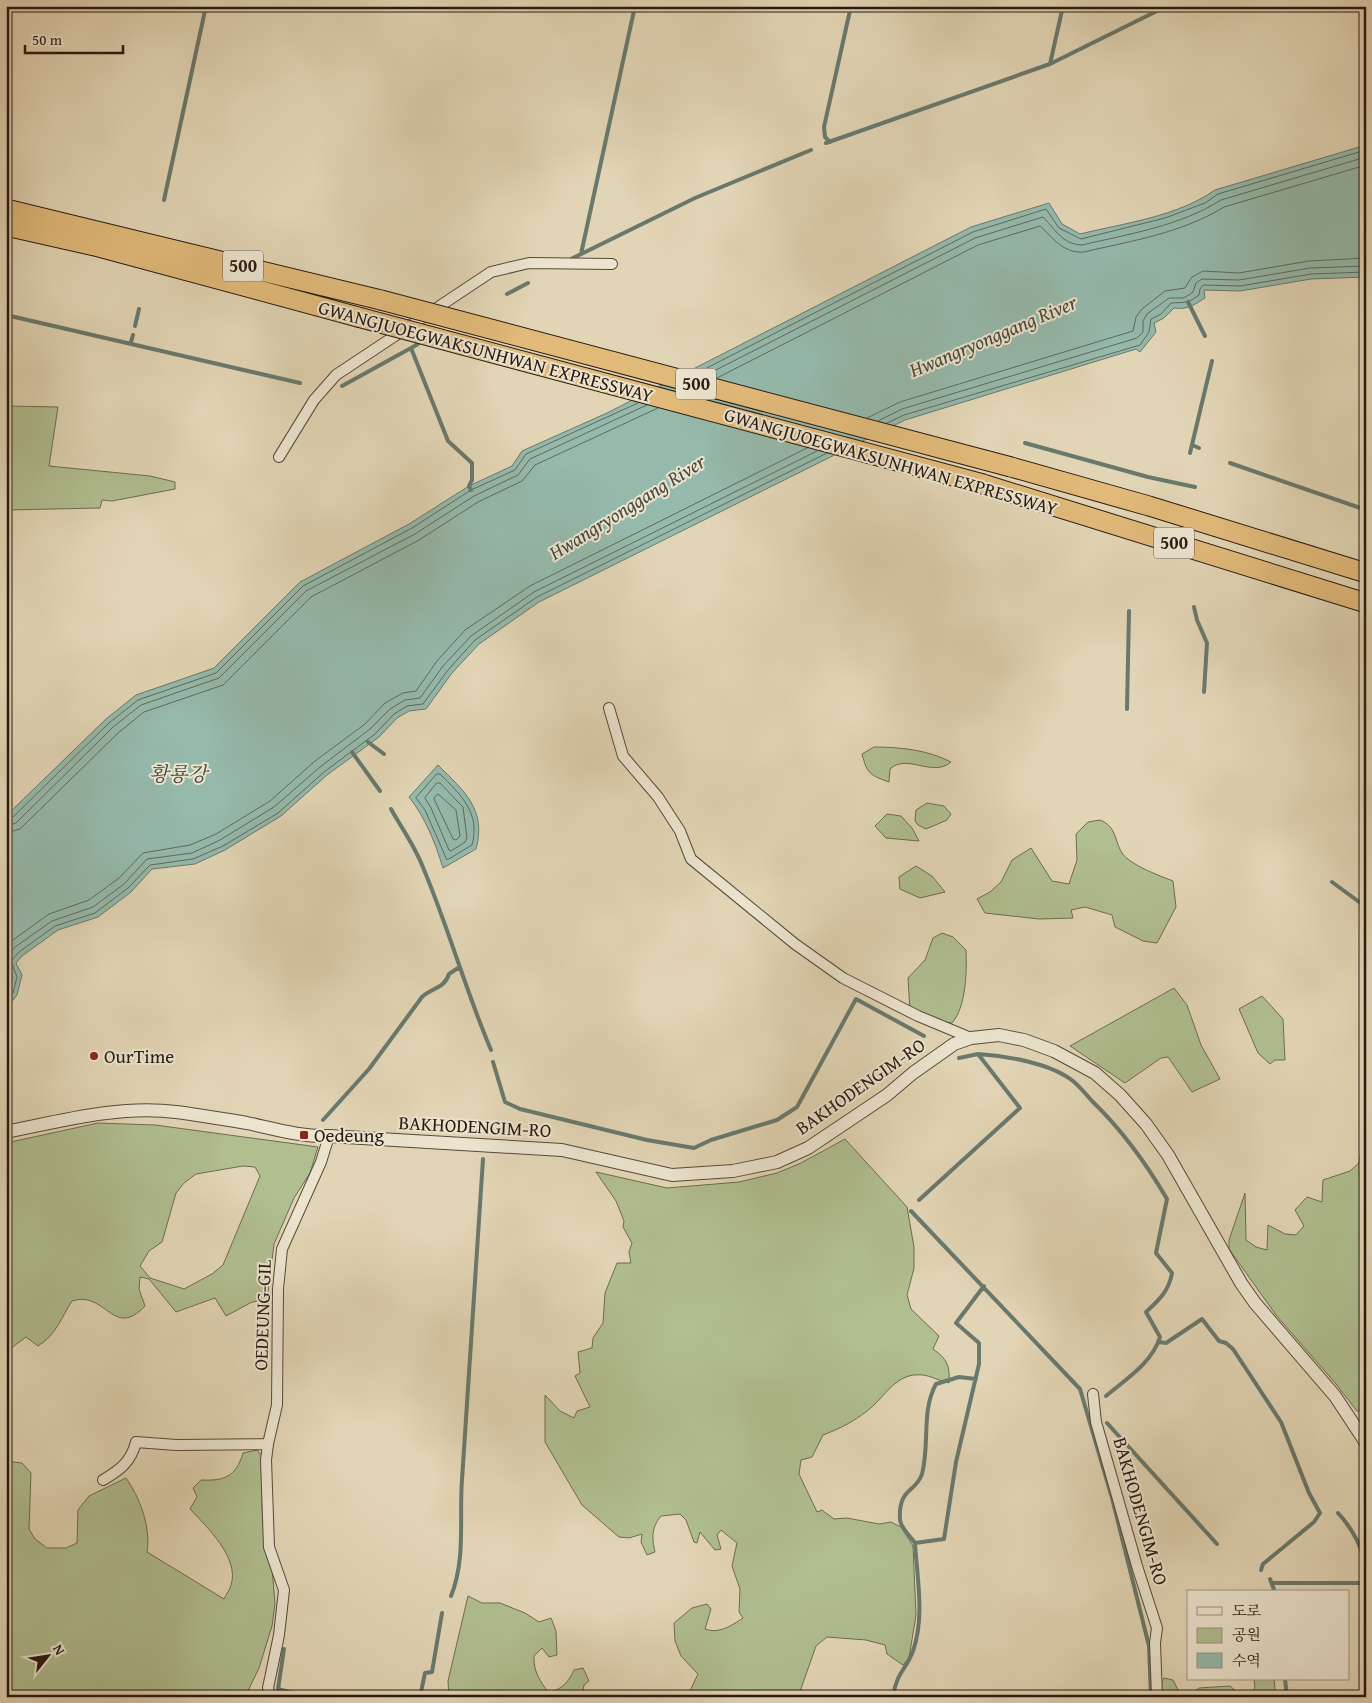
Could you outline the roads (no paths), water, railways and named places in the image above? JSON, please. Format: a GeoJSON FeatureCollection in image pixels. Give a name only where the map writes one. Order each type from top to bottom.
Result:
{"type":"FeatureCollection","features":[{"type":"Feature","properties":{"kind":"highway","name":"GWANGJUOEGWAKSUNHWAN EXPRESSWAY"},"geometry":{"type":"LineString","coordinates":[[6,209],[358,317],[983,484],[1366,603]]}},
{"type":"Feature","properties":{"kind":"highway","name":"GWANGJUOEGWAKSUNHWAN EXPRESSWAY"},"geometry":{"type":"LineString","coordinates":[[6,226],[103,239],[381,300],[1011,467],[1150,506],[1366,573]]}},
{"type":"Feature","properties":{"kind":"street"},"geometry":{"type":"LineString","coordinates":[[280,457],[314,400],[336,375],[491,272],[530,263],[612,264]]}},
{"type":"Feature","properties":{"kind":"street"},"geometry":{"type":"LineString","coordinates":[[609,708],[623,756],[662,804],[680,831],[691,859],[795,944],[844,978],[918,1016],[970,1038]]}},
{"type":"Feature","properties":{"kind":"street","name":"BAKHODENGIM-RO"},"geometry":{"type":"LineString","coordinates":[[6,1132],[128,1111],[174,1112],[246,1123],[308,1137],[329,1136],[562,1150],[672,1175],[732,1171],[777,1162],[808,1148],[887,1095],[930,1060],[954,1044],[970,1038],[999,1035],[1024,1040],[1054,1051],[1095,1073],[1120,1095],[1146,1124],[1168,1155],[1250,1297],[1335,1396],[1366,1443]]}},
{"type":"Feature","properties":{"kind":"street","name":"OEDEUNG-GIL"},"geometry":{"type":"LineString","coordinates":[[270,1697],[268,1688],[279,1635],[284,1590],[269,1547],[266,1460],[277,1405],[278,1289],[282,1249],[321,1162],[329,1136]]}},
{"type":"Feature","properties":{"kind":"street","name":"BAKHODENGIM-RO"},"geometry":{"type":"LineString","coordinates":[[1093,1394],[1096,1422],[1137,1566],[1157,1628],[1155,1643],[1157,1697]]}},
{"type":"Feature","properties":{"kind":"street"},"geometry":{"type":"LineString","coordinates":[[103,1480],[123,1468],[133,1454],[136,1442],[176,1445],[268,1444]]}},
{"type":"Feature","properties":{"kind":"water","name":"황룡강"},"geometry":{"type":"Polygon","coordinates":[[[1366,145],[1366,277],[1311,279],[1240,291],[1204,290],[1205,298],[1187,308],[1174,308],[1164,318],[1154,323],[1156,332],[1140,352],[1136,349],[905,420],[539,602],[479,644],[452,673],[426,709],[409,711],[397,718],[379,737],[327,775],[281,816],[225,850],[195,864],[152,869],[131,892],[98,917],[58,930],[22,956],[16,963],[22,975],[17,995],[6,1009],[6,816],[106,719],[136,695],[214,668],[300,582],[409,524],[469,486],[512,466],[522,451],[607,413],[971,227],[1049,203],[1062,224],[1080,234],[1167,213],[1184,207],[1215,190],[1366,145]]]}},
{"type":"Feature","properties":{"kind":"water"},"geometry":{"type":"Polygon","coordinates":[[[438,765],[471,801],[478,823],[479,835],[476,849],[443,868],[429,831],[409,797],[438,765]]]}},
{"type":"Feature","properties":{"kind":"waterway"},"geometry":{"type":"LineString","coordinates":[[164,200],[206,6]]}},
{"type":"Feature","properties":{"kind":"waterway"},"geometry":{"type":"LineString","coordinates":[[581,254],[635,6]]}},
{"type":"Feature","properties":{"kind":"waterway"},"geometry":{"type":"LineString","coordinates":[[830,142],[825,137],[824,127],[851,6]]}},
{"type":"Feature","properties":{"kind":"waterway"},"geometry":{"type":"LineString","coordinates":[[1050,64],[1063,6]]}},
{"type":"Feature","properties":{"kind":"waterway"},"geometry":{"type":"LineString","coordinates":[[826,143],[1050,64],[1167,6]]}},
{"type":"Feature","properties":{"kind":"waterway"},"geometry":{"type":"LineString","coordinates":[[571,259],[695,198],[811,150]]}},
{"type":"Feature","properties":{"kind":"waterway"},"geometry":{"type":"LineString","coordinates":[[507,294],[528,283]]}},
{"type":"Feature","properties":{"kind":"waterway"},"geometry":{"type":"LineString","coordinates":[[1188,302],[1205,336]]}},
{"type":"Feature","properties":{"kind":"waterway"},"geometry":{"type":"LineString","coordinates":[[135,326],[139,309]]}},
{"type":"Feature","properties":{"kind":"waterway"},"geometry":{"type":"LineString","coordinates":[[6,315],[300,383]]}},
{"type":"Feature","properties":{"kind":"waterway"},"geometry":{"type":"LineString","coordinates":[[131,342],[133,335]]}},
{"type":"Feature","properties":{"kind":"waterway"},"geometry":{"type":"LineString","coordinates":[[411,348],[418,344]]}},
{"type":"Feature","properties":{"kind":"waterway"},"geometry":{"type":"LineString","coordinates":[[342,386],[411,348],[448,441],[472,463],[472,480],[469,486],[471,490]]}},
{"type":"Feature","properties":{"kind":"waterway"},"geometry":{"type":"LineString","coordinates":[[1190,453],[1212,361]]}},
{"type":"Feature","properties":{"kind":"waterway"},"geometry":{"type":"LineString","coordinates":[[1025,443],[1148,477],[1195,487]]}},
{"type":"Feature","properties":{"kind":"waterway"},"geometry":{"type":"LineString","coordinates":[[1192,445],[1199,448]]}},
{"type":"Feature","properties":{"kind":"waterway"},"geometry":{"type":"LineString","coordinates":[[1230,463],[1366,510]]}},
{"type":"Feature","properties":{"kind":"waterway"},"geometry":{"type":"LineString","coordinates":[[1194,607],[1197,620],[1207,643],[1204,692]]}},
{"type":"Feature","properties":{"kind":"waterway"},"geometry":{"type":"LineString","coordinates":[[1127,709],[1129,611]]}},
{"type":"Feature","properties":{"kind":"waterway"},"geometry":{"type":"LineString","coordinates":[[368,742],[384,754]]}},
{"type":"Feature","properties":{"kind":"waterway"},"geometry":{"type":"LineString","coordinates":[[352,752],[380,791]]}},
{"type":"Feature","properties":{"kind":"waterway"},"geometry":{"type":"LineString","coordinates":[[391,809],[422,865],[491,1050]]}},
{"type":"Feature","properties":{"kind":"waterway"},"geometry":{"type":"LineString","coordinates":[[1332,882],[1366,907]]}},
{"type":"Feature","properties":{"kind":"waterway"},"geometry":{"type":"LineString","coordinates":[[323,1120],[369,1069],[422,997],[444,983],[449,974],[458,968]]}},
{"type":"Feature","properties":{"kind":"waterway"},"geometry":{"type":"LineString","coordinates":[[493,1062],[505,1102],[520,1109],[647,1140],[694,1148],[711,1140],[777,1120],[797,1107],[856,999],[924,1036]]}},
{"type":"Feature","properties":{"kind":"waterway"},"geometry":{"type":"LineString","coordinates":[[978,1054],[1015,1059],[1040,1065],[1053,1069],[1073,1081],[1123,1135],[1151,1173],[1167,1199],[1156,1253],[1172,1273],[1171,1279],[1166,1290],[1146,1312],[1160,1337],[1145,1363],[1106,1396]]}},
{"type":"Feature","properties":{"kind":"waterway"},"geometry":{"type":"LineString","coordinates":[[919,1200],[1020,1108],[978,1054],[959,1058]]}},
{"type":"Feature","properties":{"kind":"waterway"},"geometry":{"type":"LineString","coordinates":[[451,1596],[459,1568],[461,1494],[483,1159]]}},
{"type":"Feature","properties":{"kind":"waterway"},"geometry":{"type":"LineString","coordinates":[[911,1211],[1080,1389],[1112,1498],[1149,1646],[1151,1697]]}},
{"type":"Feature","properties":{"kind":"waterway"},"geometry":{"type":"LineString","coordinates":[[893,1697],[896,1682],[913,1651],[919,1625],[915,1543],[944,1539],[956,1462],[979,1364],[979,1343],[956,1323],[984,1286]]}},
{"type":"Feature","properties":{"kind":"waterway"},"geometry":{"type":"LineString","coordinates":[[1159,1342],[1166,1343],[1202,1319],[1219,1341],[1226,1343],[1233,1349],[1281,1422],[1309,1493],[1320,1513],[1314,1522],[1263,1564],[1261,1570]]}},
{"type":"Feature","properties":{"kind":"waterway"},"geometry":{"type":"LineString","coordinates":[[915,1543],[901,1523],[900,1509],[904,1496],[916,1485],[922,1474],[927,1416],[931,1394],[936,1384],[959,1377],[976,1379]]}},
{"type":"Feature","properties":{"kind":"waterway"},"geometry":{"type":"LineString","coordinates":[[1107,1423],[1217,1544]]}},
{"type":"Feature","properties":{"kind":"waterway"},"geometry":{"type":"LineString","coordinates":[[1338,1513],[1357,1540],[1366,1571]]}},
{"type":"Feature","properties":{"kind":"waterway"},"geometry":{"type":"LineString","coordinates":[[1270,1579],[1274,1590]]}},
{"type":"Feature","properties":{"kind":"waterway"},"geometry":{"type":"LineString","coordinates":[[1272,1583],[1366,1583]]}},
{"type":"Feature","properties":{"kind":"waterway"},"geometry":{"type":"LineString","coordinates":[[420,1697],[425,1673],[432,1672],[442,1613]]}},
{"type":"Feature","properties":{"kind":"waterway"},"geometry":{"type":"LineString","coordinates":[[284,1649],[278,1689],[307,1697]]}},
{"type":"Feature","properties":{"kind":"waterway"},"geometry":{"type":"LineString","coordinates":[[1285,1680],[1287,1697]]}},
{"type":"Feature","properties":{"kind":"place","name":"OurTime"},"geometry":{"type":"Point","coordinates":[94,1056]}},
{"type":"Feature","properties":{"kind":"place","name":"Oedeung"},"geometry":{"type":"Point","coordinates":[304,1135]}},
{"type":"Feature","properties":{"kind":"water label","name":"Hwangryonggang River"},"geometry":{"type":"Point","coordinates":[993,336]}},
{"type":"Feature","properties":{"kind":"water label","name":"Hwangryonggang River"},"geometry":{"type":"Point","coordinates":[627,507]}}]}
